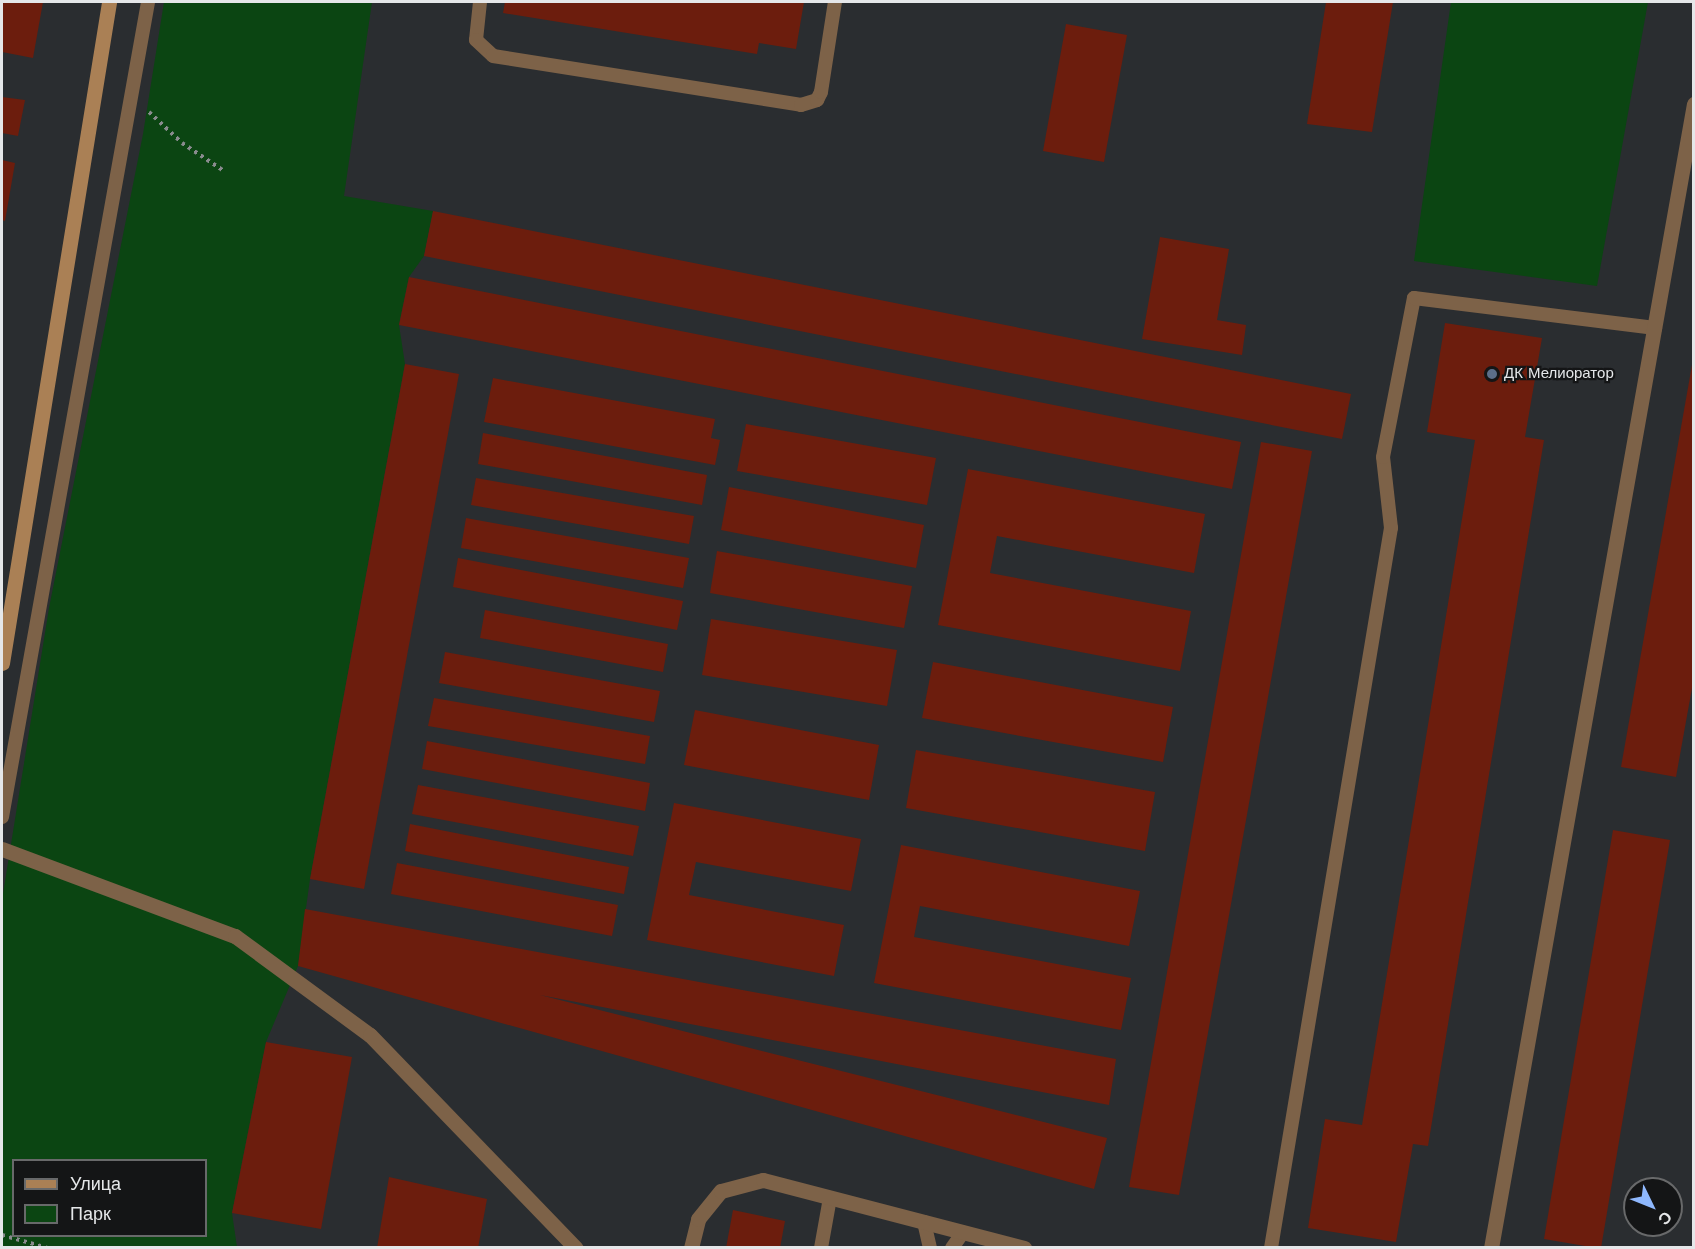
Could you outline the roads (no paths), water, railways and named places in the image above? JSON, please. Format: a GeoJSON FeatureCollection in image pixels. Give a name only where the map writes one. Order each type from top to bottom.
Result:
{"type":"FeatureCollection","features":[{"type":"Feature","properties":{"kind":"main road"},"geometry":{"type":"LineString","coordinates":[[2,663],[109,2]]}},
{"type":"Feature","properties":{"kind":"street"},"geometry":{"type":"LineString","coordinates":[[1491,1248],[1694,104]]}},
{"type":"Feature","properties":{"kind":"street"},"geometry":{"type":"LineString","coordinates":[[2,849],[236,936],[370,1035],[576,1248]]}},
{"type":"Feature","properties":{"kind":"street"},"geometry":{"type":"LineString","coordinates":[[691,1248],[698,1219],[720,1191],[763,1180],[1024,1248]]}},
{"type":"Feature","properties":{"kind":"lane"},"geometry":{"type":"LineString","coordinates":[[2,817],[133,97],[148,2]]}},
{"type":"Feature","properties":{"kind":"lane"},"geometry":{"type":"LineString","coordinates":[[480,2],[476,40],[493,56],[801,105],[817,100],[821,92],[836,2]]}},
{"type":"Feature","properties":{"kind":"lane"},"geometry":{"type":"LineString","coordinates":[[1271,1248],[1391,528],[1383,457],[1414,298],[1655,328]]}},
{"type":"Feature","properties":{"kind":"lane"},"geometry":{"type":"LineString","coordinates":[[821,1248],[830,1198]]}},
{"type":"Feature","properties":{"kind":"lane"},"geometry":{"type":"LineString","coordinates":[[924,1222],[930,1248]]}},
{"type":"Feature","properties":{"kind":"lane"},"geometry":{"type":"LineString","coordinates":[[952,1248],[963,1232]]}},
{"type":"Feature","properties":{"kind":"place","name":"ДК Мелиоратор"},"geometry":{"type":"Point","coordinates":[1492,374]}}]}
